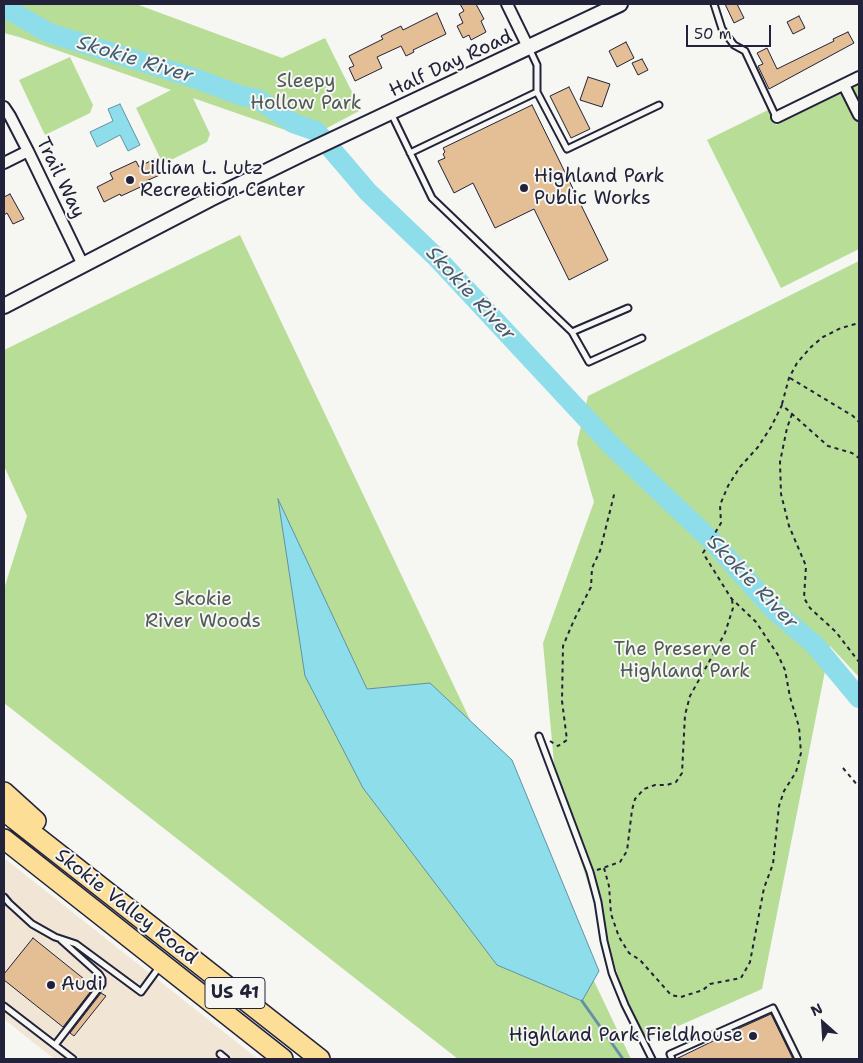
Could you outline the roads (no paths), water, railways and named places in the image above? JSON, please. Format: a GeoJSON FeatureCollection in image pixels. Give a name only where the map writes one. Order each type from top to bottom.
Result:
{"type":"FeatureCollection","features":[{"type":"Feature","properties":{"kind":"highway"},"geometry":{"type":"LineString","coordinates":[[4,792],[151,927]]}},
{"type":"Feature","properties":{"kind":"highway","name":"Skokie Valley Road"},"geometry":{"type":"LineString","coordinates":[[4,811],[320,1059]]}},
{"type":"Feature","properties":{"kind":"highway","name":"Skokie Valley Road"},"geometry":{"type":"LineString","coordinates":[[4,839],[283,1059]]}},
{"type":"Feature","properties":{"kind":"main road","name":"Half Day Road"},"geometry":{"type":"LineString","coordinates":[[4,306],[304,153],[620,4]]}},
{"type":"Feature","properties":{"kind":"street"},"geometry":{"type":"LineString","coordinates":[[507,4],[528,48]]}},
{"type":"Feature","properties":{"kind":"street"},"geometry":{"type":"LineString","coordinates":[[777,117],[859,77]]}},
{"type":"Feature","properties":{"kind":"street"},"geometry":{"type":"LineString","coordinates":[[844,85],[859,116]]}},
{"type":"Feature","properties":{"kind":"street","name":"Trail Way"},"geometry":{"type":"LineString","coordinates":[[4,107],[28,151],[83,265]]}},
{"type":"Feature","properties":{"kind":"street"},"geometry":{"type":"LineString","coordinates":[[4,163],[28,151]]}},
{"type":"Feature","properties":{"kind":"lane"},"geometry":{"type":"LineString","coordinates":[[714,4],[722,29],[734,45],[744,51],[777,117]]}},
{"type":"Feature","properties":{"kind":"lane"},"geometry":{"type":"LineString","coordinates":[[528,48],[537,65],[537,92],[568,149],[659,105]]}},
{"type":"Feature","properties":{"kind":"lane"},"geometry":{"type":"LineString","coordinates":[[410,153],[537,92]]}},
{"type":"Feature","properties":{"kind":"lane"},"geometry":{"type":"LineString","coordinates":[[390,113],[432,198],[572,332],[589,362],[642,338]]}},
{"type":"Feature","properties":{"kind":"lane"},"geometry":{"type":"LineString","coordinates":[[572,332],[628,308]]}},
{"type":"Feature","properties":{"kind":"lane"},"geometry":{"type":"LineString","coordinates":[[539,736],[590,872],[612,973],[625,1005],[652,1059]]}},
{"type":"Feature","properties":{"kind":"lane"},"geometry":{"type":"LineString","coordinates":[[4,896],[32,924],[59,938],[76,944],[142,992],[161,964]]}},
{"type":"Feature","properties":{"kind":"lane"},"geometry":{"type":"LineString","coordinates":[[55,1045],[102,984],[102,979],[90,966],[59,938]]}},
{"type":"Feature","properties":{"kind":"lane"},"geometry":{"type":"LineString","coordinates":[[4,1006],[73,1059]]}},
{"type":"Feature","properties":{"kind":"lane"},"geometry":{"type":"LineString","coordinates":[[672,1059],[670,1054],[773,1008],[798,1059]]}},
{"type":"Feature","properties":{"kind":"lane"},"geometry":{"type":"LineString","coordinates":[[220,1054],[226,1059]]}},
{"type":"Feature","properties":{"kind":"water"},"geometry":{"type":"Polygon","coordinates":[[[120,104],[140,145],[128,151],[120,135],[97,147],[90,132],[113,121],[108,109],[120,104]]]}},
{"type":"Feature","properties":{"kind":"water"},"geometry":{"type":"Polygon","coordinates":[[[278,499],[367,689],[430,683],[512,760],[599,971],[582,1001],[497,965],[363,788],[305,676],[278,499]]]}},
{"type":"Feature","properties":{"kind":"waterway","name":"Skokie River"},"geometry":{"type":"LineString","coordinates":[[4,7],[49,33],[197,79],[242,96],[258,99],[293,123],[316,131],[368,192],[436,257],[612,446],[714,543],[775,611],[815,645],[859,698]]}},
{"type":"Feature","properties":{"kind":"waterway"},"geometry":{"type":"LineString","coordinates":[[582,1001],[623,1059]]}},
{"type":"Feature","properties":{"kind":"place","name":"Lillian L. Lutz Recreation Center"},"geometry":{"type":"Point","coordinates":[130,180]}},
{"type":"Feature","properties":{"kind":"place","name":"Highland Park Public Works"},"geometry":{"type":"Point","coordinates":[524,188]}},
{"type":"Feature","properties":{"kind":"place","name":"Audi"},"geometry":{"type":"Point","coordinates":[51,985]}},
{"type":"Feature","properties":{"kind":"place","name":"Highland Park Fieldhouse"},"geometry":{"type":"Point","coordinates":[753,1036]}},
{"type":"Feature","properties":{"kind":"park label","name":"Sleepy Hollow Park"},"geometry":{"type":"Point","coordinates":[306,93]}},
{"type":"Feature","properties":{"kind":"park label","name":"Skokie River Woods"},"geometry":{"type":"Point","coordinates":[203,611]}},
{"type":"Feature","properties":{"kind":"park label","name":"The Preserve of Highland Park"},"geometry":{"type":"Point","coordinates":[685,661]}}]}
